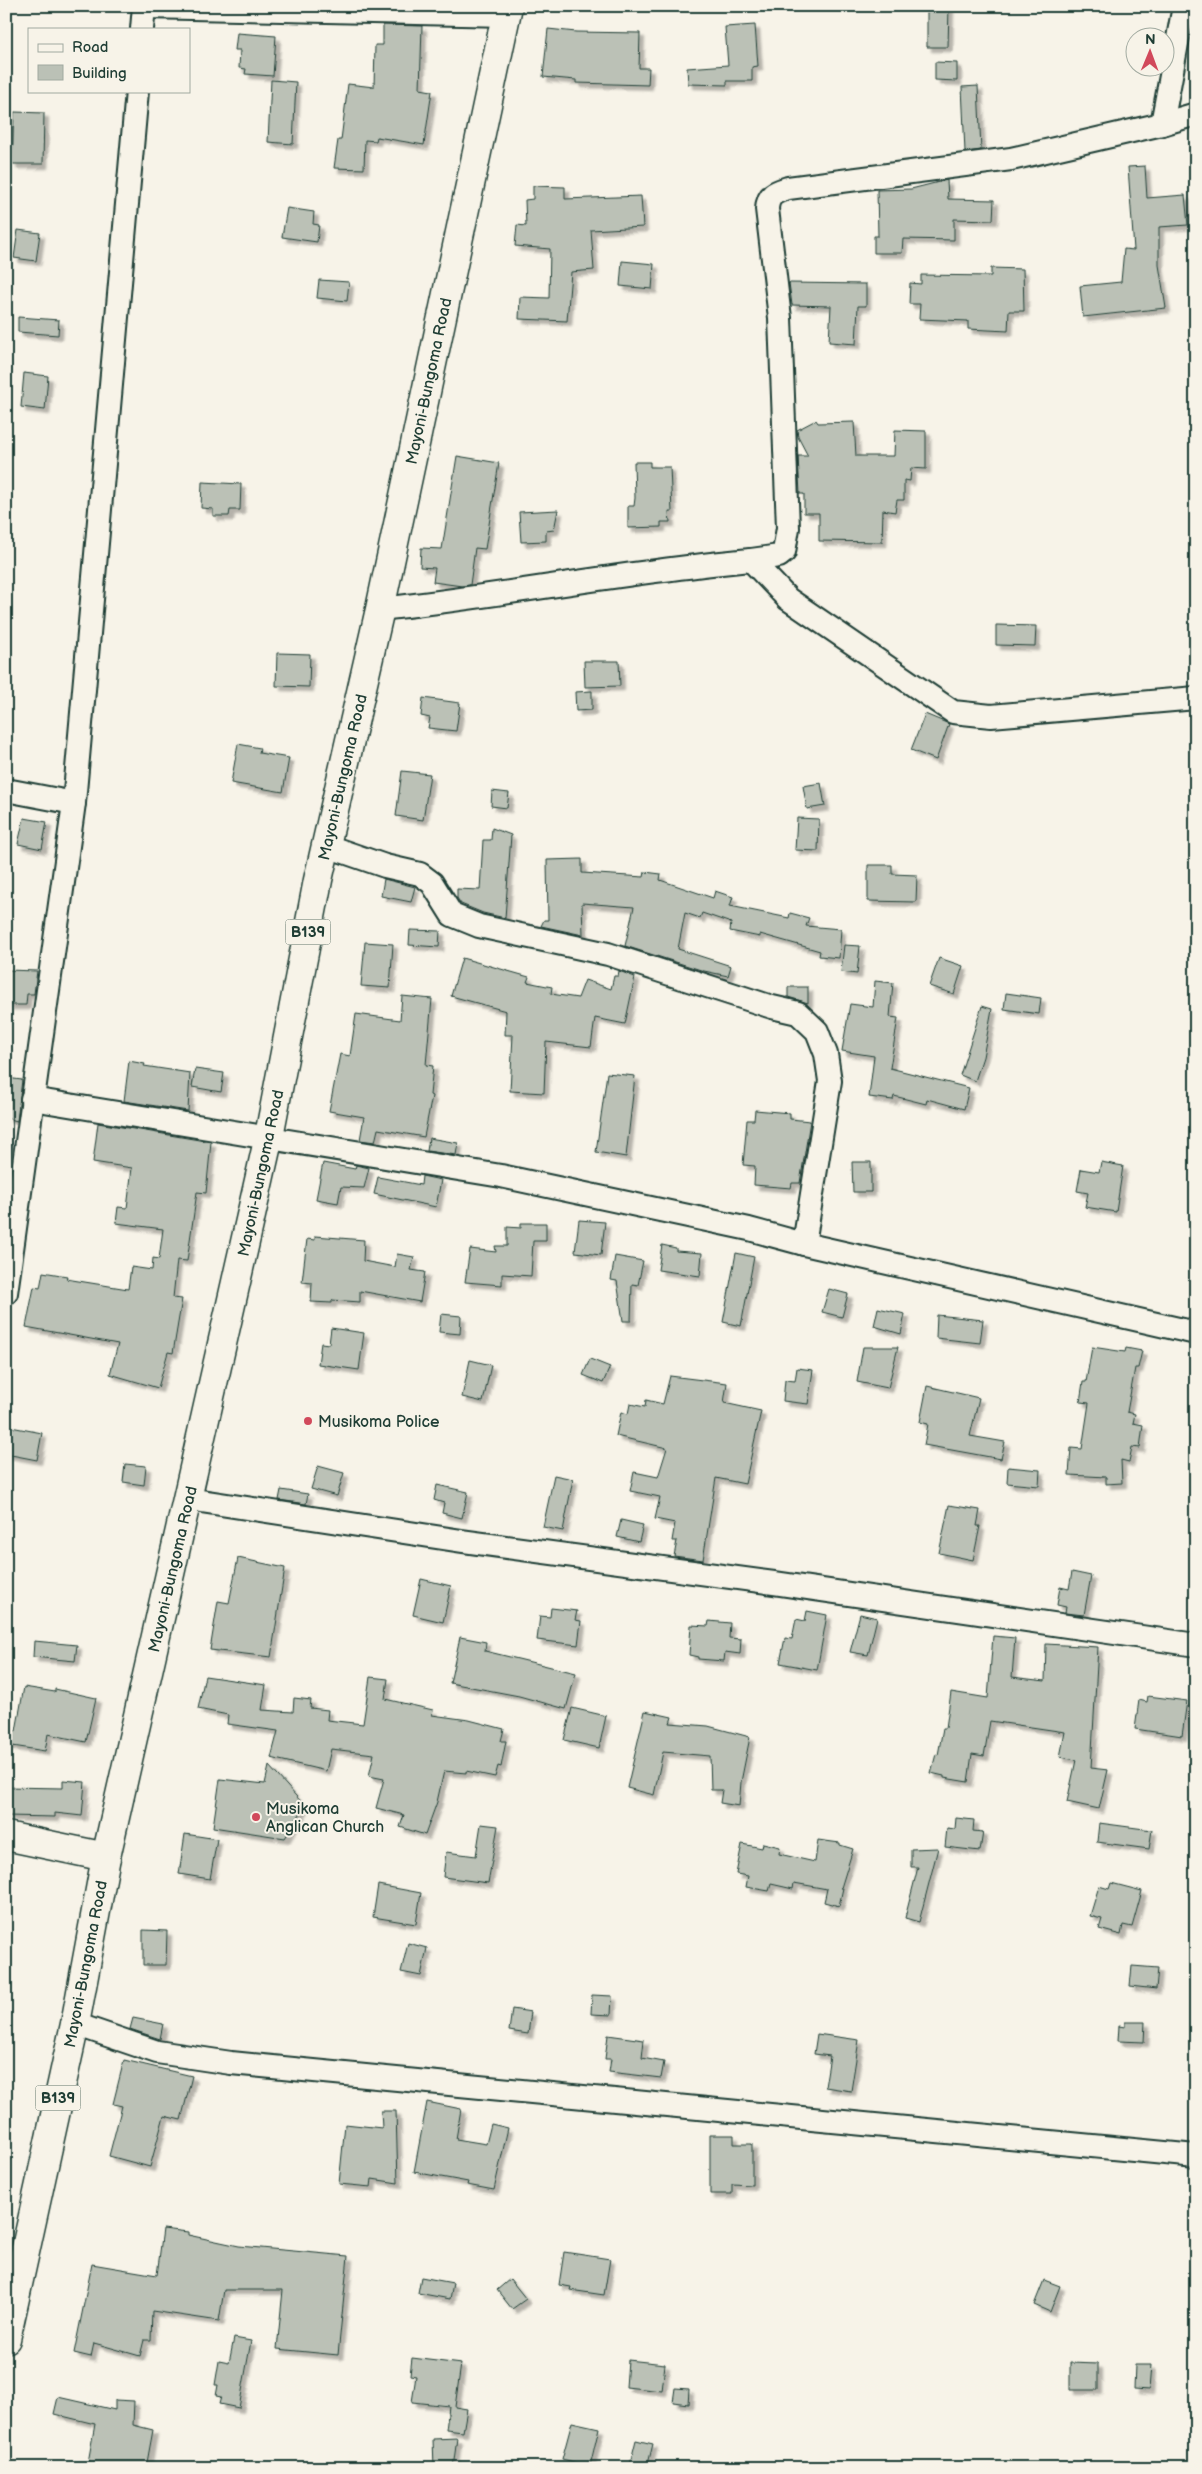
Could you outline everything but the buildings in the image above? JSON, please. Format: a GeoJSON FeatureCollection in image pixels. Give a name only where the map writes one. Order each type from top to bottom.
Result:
{"type":"FeatureCollection","features":[{"type":"Feature","properties":{"kind":"main road","name":"Mayoni-Bungoma Road"},"geometry":{"type":"LineString","coordinates":[[6,2339],[74,2024],[106,1857],[269,1136],[318,880],[380,609],[507,11]]}},
{"type":"Feature","properties":{"kind":"main road"},"geometry":{"type":"LineString","coordinates":[[6,1836],[106,1857]]}},
{"type":"Feature","properties":{"kind":"street"},"geometry":{"type":"LineString","coordinates":[[1162,124],[1184,6]]}},
{"type":"Feature","properties":{"kind":"street"},"geometry":{"type":"LineString","coordinates":[[144,14],[507,11]]}},
{"type":"Feature","properties":{"kind":"street"},"geometry":{"type":"LineString","coordinates":[[6,1293],[74,803],[137,92]]}},
{"type":"Feature","properties":{"kind":"street"},"geometry":{"type":"LineString","coordinates":[[380,609],[564,586],[667,568],[778,556],[784,552],[788,528],[780,318],[767,209],[770,196],[774,192],[788,188],[1011,159],[1162,124],[1196,114]]}},
{"type":"Feature","properties":{"kind":"street"},"geometry":{"type":"LineString","coordinates":[[751,560],[788,599],[954,712],[970,716],[991,716],[1196,698]]}},
{"type":"Feature","properties":{"kind":"street"},"geometry":{"type":"LineString","coordinates":[[6,790],[74,803]]}},
{"type":"Feature","properties":{"kind":"street"},"geometry":{"type":"LineString","coordinates":[[327,846],[385,866],[420,874],[432,883],[452,915],[479,926],[608,954],[772,1007],[798,1013],[816,1031],[826,1054],[830,1081],[804,1244]]}},
{"type":"Feature","properties":{"kind":"street"},"geometry":{"type":"LineString","coordinates":[[32,1100],[269,1136],[501,1176],[749,1229],[804,1244],[1196,1333]]}},
{"type":"Feature","properties":{"kind":"street"},"geometry":{"type":"LineString","coordinates":[[188,1499],[491,1545],[784,1584],[1196,1644]]}},
{"type":"Feature","properties":{"kind":"street"},"geometry":{"type":"LineString","coordinates":[[74,2024],[157,2052],[231,2063],[1196,2156]]}},
{"type":"Feature","properties":{"kind":"place","name":"Musikoma Police"},"geometry":{"type":"Point","coordinates":[308,1421]}},
{"type":"Feature","properties":{"kind":"place","name":"Musikoma Anglican Church"},"geometry":{"type":"Point","coordinates":[256,1817]}}]}
